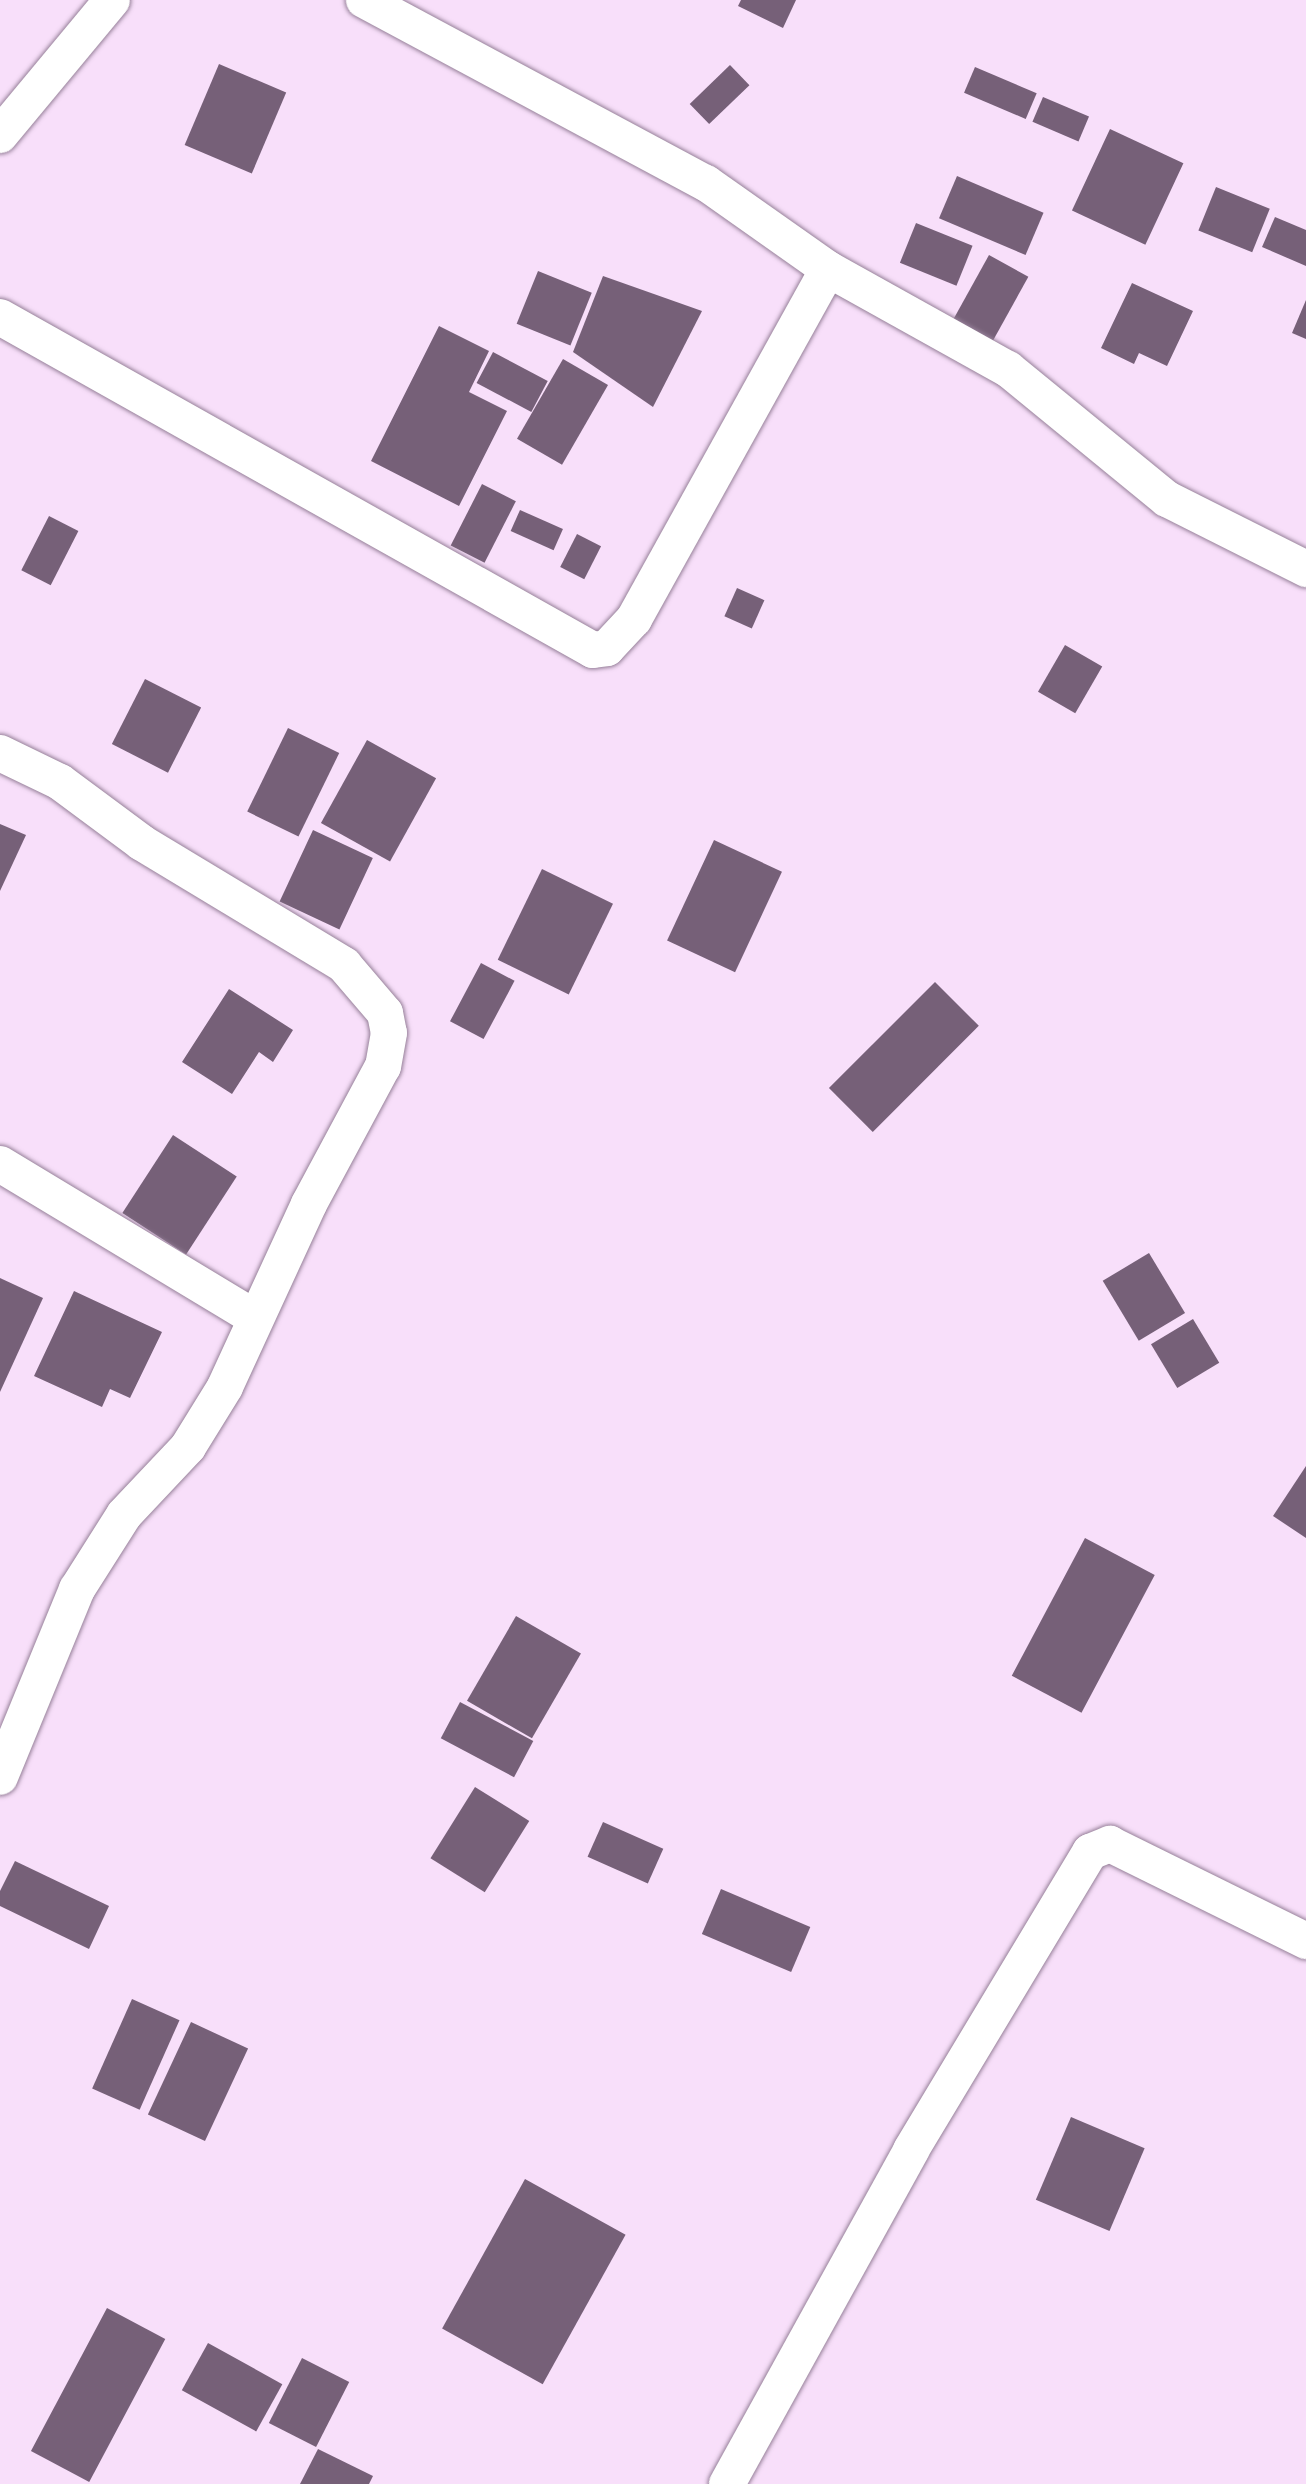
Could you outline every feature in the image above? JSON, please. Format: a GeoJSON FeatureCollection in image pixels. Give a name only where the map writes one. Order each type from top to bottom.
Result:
{"type":"FeatureCollection","features":[{"type":"Feature","properties":{"kind":"street"},"geometry":{"type":"LineString","coordinates":[[0,135],[112,0]]}},
{"type":"Feature","properties":{"kind":"street"},"geometry":{"type":"LineString","coordinates":[[364,0],[706,183],[828,269],[1008,369],[1167,499],[1306,569]]}},
{"type":"Feature","properties":{"kind":"street"},"geometry":{"type":"LineString","coordinates":[[0,317],[593,650],[607,648],[634,619],[828,269]]}},
{"type":"Feature","properties":{"kind":"street"},"geometry":{"type":"LineString","coordinates":[[0,753],[60,782],[142,843],[344,965],[385,1013],[389,1033],[383,1066],[255,1318],[225,1387],[188,1447],[124,1515],[77,1589],[0,1777]]}},
{"type":"Feature","properties":{"kind":"street"},"geometry":{"type":"LineString","coordinates":[[0,1164],[255,1318]]}},
{"type":"Feature","properties":{"kind":"street"},"geometry":{"type":"LineString","coordinates":[[727,2484],[911,2150],[1090,1852],[1110,1844],[1306,1941]]}},
{"type":"Feature","properties":{"kind":"building"},"geometry":{"type":"Polygon","coordinates":[[[741,0],[796,0],[783,28],[738,6],[741,0]]]}},
{"type":"Feature","properties":{"kind":"building"},"geometry":{"type":"Polygon","coordinates":[[[219,64],[286,93],[252,174],[185,145],[219,64]]]}},
{"type":"Feature","properties":{"kind":"building"},"geometry":{"type":"Polygon","coordinates":[[[730,65],[749,85],[709,124],[690,104],[730,65]]]}},
{"type":"Feature","properties":{"kind":"building"},"geometry":{"type":"Polygon","coordinates":[[[975,67],[1037,93],[1026,119],[964,93],[975,67]]]}},
{"type":"Feature","properties":{"kind":"building"},"geometry":{"type":"Polygon","coordinates":[[[1043,97],[1089,117],[1078,141],[1032,122],[1043,97]]]}},
{"type":"Feature","properties":{"kind":"building"},"geometry":{"type":"Polygon","coordinates":[[[1110,129],[1183,163],[1145,245],[1072,211],[1110,129]]]}},
{"type":"Feature","properties":{"kind":"building"},"geometry":{"type":"Polygon","coordinates":[[[957,176],[1044,213],[1026,255],[939,218],[957,176]]]}},
{"type":"Feature","properties":{"kind":"building"},"geometry":{"type":"Polygon","coordinates":[[[1216,187],[1270,209],[1252,252],[1198,231],[1216,187]]]}},
{"type":"Feature","properties":{"kind":"building"},"geometry":{"type":"Polygon","coordinates":[[[1275,217],[1306,230],[1306,266],[1262,247],[1275,217]]]}},
{"type":"Feature","properties":{"kind":"building"},"geometry":{"type":"Polygon","coordinates":[[[916,223],[973,246],[956,286],[900,263],[916,223]]]}},
{"type":"Feature","properties":{"kind":"building"},"geometry":{"type":"Polygon","coordinates":[[[989,255],[1028,277],[988,350],[948,328],[989,255]]]}},
{"type":"Feature","properties":{"kind":"building"},"geometry":{"type":"Polygon","coordinates":[[[538,271],[592,293],[570,346],[517,324],[538,271]]]}},
{"type":"Feature","properties":{"kind":"building"},"geometry":{"type":"Polygon","coordinates":[[[603,276],[702,311],[653,407],[573,352],[603,276]]]}},
{"type":"Feature","properties":{"kind":"building"},"geometry":{"type":"Polygon","coordinates":[[[1132,283],[1193,311],[1167,366],[1139,353],[1134,364],[1101,348],[1132,283]]]}},
{"type":"Feature","properties":{"kind":"building"},"geometry":{"type":"Polygon","coordinates":[[[1306,300],[1306,339],[1292,333],[1306,300]]]}},
{"type":"Feature","properties":{"kind":"building"},"geometry":{"type":"Polygon","coordinates":[[[439,326],[489,351],[469,392],[507,411],[459,506],[371,461],[439,326]]]}},
{"type":"Feature","properties":{"kind":"building"},"geometry":{"type":"Polygon","coordinates":[[[493,352],[548,381],[531,412],[477,383],[493,352]]]}},
{"type":"Feature","properties":{"kind":"building"},"geometry":{"type":"Polygon","coordinates":[[[563,359],[608,385],[562,465],[517,439],[563,359]]]}},
{"type":"Feature","properties":{"kind":"building"},"geometry":{"type":"Polygon","coordinates":[[[482,484],[516,501],[485,563],[451,545],[482,484]]]}},
{"type":"Feature","properties":{"kind":"building"},"geometry":{"type":"Polygon","coordinates":[[[520,510],[563,529],[554,550],[511,531],[520,510]]]}},
{"type":"Feature","properties":{"kind":"building"},"geometry":{"type":"Polygon","coordinates":[[[49,516],[78,531],[51,585],[21,570],[49,516]]]}},
{"type":"Feature","properties":{"kind":"building"},"geometry":{"type":"Polygon","coordinates":[[[577,534],[601,546],[584,579],[560,567],[577,534]]]}},
{"type":"Feature","properties":{"kind":"building"},"geometry":{"type":"Polygon","coordinates":[[[737,588],[764,600],[752,629],[724,616],[737,588]]]}},
{"type":"Feature","properties":{"kind":"building"},"geometry":{"type":"Polygon","coordinates":[[[1065,645],[1102,666],[1075,713],[1038,692],[1065,645]]]}},
{"type":"Feature","properties":{"kind":"building"},"geometry":{"type":"Polygon","coordinates":[[[145,679],[201,708],[168,773],[112,744],[145,679]]]}},
{"type":"Feature","properties":{"kind":"building"},"geometry":{"type":"Polygon","coordinates":[[[288,728],[339,753],[298,837],[247,812],[288,728]]]}},
{"type":"Feature","properties":{"kind":"building"},"geometry":{"type":"Polygon","coordinates":[[[367,740],[436,778],[390,861],[321,823],[367,740]]]}},
{"type":"Feature","properties":{"kind":"building"},"geometry":{"type":"Polygon","coordinates":[[[0,824],[26,835],[0,891],[0,824]]]}},
{"type":"Feature","properties":{"kind":"building"},"geometry":{"type":"Polygon","coordinates":[[[313,830],[373,858],[339,929],[280,902],[313,830]]]}},
{"type":"Feature","properties":{"kind":"building"},"geometry":{"type":"Polygon","coordinates":[[[714,840],[782,872],[735,972],[667,941],[714,840]]]}},
{"type":"Feature","properties":{"kind":"building"},"geometry":{"type":"Polygon","coordinates":[[[542,869],[613,904],[569,994],[498,960],[542,869]]]}},
{"type":"Feature","properties":{"kind":"building"},"geometry":{"type":"Polygon","coordinates":[[[481,963],[515,981],[484,1039],[450,1021],[481,963]]]}},
{"type":"Feature","properties":{"kind":"building"},"geometry":{"type":"Polygon","coordinates":[[[935,982],[979,1026],[873,1132],[829,1088],[935,982]]]}},
{"type":"Feature","properties":{"kind":"building"},"geometry":{"type":"Polygon","coordinates":[[[229,989],[293,1030],[273,1062],[259,1052],[232,1094],[182,1062],[229,989]]]}},
{"type":"Feature","properties":{"kind":"building"},"geometry":{"type":"Polygon","coordinates":[[[173,1135],[237,1176],[186,1254],[122,1213],[173,1135]]]}},
{"type":"Feature","properties":{"kind":"building"},"geometry":{"type":"Polygon","coordinates":[[[1149,1253],[1185,1313],[1139,1341],[1103,1281],[1149,1253]]]}},
{"type":"Feature","properties":{"kind":"building"},"geometry":{"type":"Polygon","coordinates":[[[0,1278],[43,1298],[0,1392],[0,1278]]]}},
{"type":"Feature","properties":{"kind":"building"},"geometry":{"type":"Polygon","coordinates":[[[74,1291],[162,1332],[130,1398],[110,1389],[102,1407],[34,1376],[74,1291]]]}},
{"type":"Feature","properties":{"kind":"building"},"geometry":{"type":"Polygon","coordinates":[[[1193,1319],[1219,1363],[1177,1388],[1151,1344],[1193,1319]]]}},
{"type":"Feature","properties":{"kind":"building"},"geometry":{"type":"Polygon","coordinates":[[[1306,1466],[1306,1538],[1273,1516],[1306,1466]]]}},
{"type":"Feature","properties":{"kind":"building"},"geometry":{"type":"Polygon","coordinates":[[[1085,1538],[1155,1575],[1082,1713],[1012,1676],[1085,1538]]]}},
{"type":"Feature","properties":{"kind":"building"},"geometry":{"type":"Polygon","coordinates":[[[516,1616],[581,1654],[532,1738],[467,1701],[516,1616]]]}},
{"type":"Feature","properties":{"kind":"building"},"geometry":{"type":"Polygon","coordinates":[[[460,1702],[533,1741],[514,1777],[441,1738],[460,1702]]]}},
{"type":"Feature","properties":{"kind":"building"},"geometry":{"type":"Polygon","coordinates":[[[475,1787],[529,1821],[485,1892],[430,1858],[475,1787]]]}},
{"type":"Feature","properties":{"kind":"building"},"geometry":{"type":"Polygon","coordinates":[[[603,1822],[663,1849],[648,1884],[588,1857],[603,1822]]]}},
{"type":"Feature","properties":{"kind":"building"},"geometry":{"type":"Polygon","coordinates":[[[15,1861],[109,1906],[89,1949],[0,1906],[0,1891],[15,1861]]]}},
{"type":"Feature","properties":{"kind":"building"},"geometry":{"type":"Polygon","coordinates":[[[721,1889],[810,1927],[791,1972],[702,1934],[721,1889]]]}},
{"type":"Feature","properties":{"kind":"building"},"geometry":{"type":"Polygon","coordinates":[[[132,1999],[180,2020],[140,2110],[92,2089],[132,1999]]]}},
{"type":"Feature","properties":{"kind":"building"},"geometry":{"type":"Polygon","coordinates":[[[191,2022],[248,2049],[205,2141],[148,2114],[191,2022]]]}},
{"type":"Feature","properties":{"kind":"building"},"geometry":{"type":"Polygon","coordinates":[[[1071,2117],[1145,2148],[1109,2231],[1036,2200],[1071,2117]]]}},
{"type":"Feature","properties":{"kind":"building"},"geometry":{"type":"Polygon","coordinates":[[[525,2179],[626,2235],[543,2384],[442,2329],[525,2179]]]}},
{"type":"Feature","properties":{"kind":"building"},"geometry":{"type":"Polygon","coordinates":[[[107,2308],[165,2339],[89,2482],[31,2451],[107,2308]]]}},
{"type":"Feature","properties":{"kind":"building"},"geometry":{"type":"Polygon","coordinates":[[[208,2343],[282,2384],[256,2431],[182,2390],[208,2343]]]}},
{"type":"Feature","properties":{"kind":"building"},"geometry":{"type":"Polygon","coordinates":[[[302,2358],[349,2382],[316,2447],[269,2423],[302,2358]]]}},
{"type":"Feature","properties":{"kind":"building"},"geometry":{"type":"Polygon","coordinates":[[[318,2449],[373,2476],[369,2484],[300,2484],[318,2449]]]}}]}
